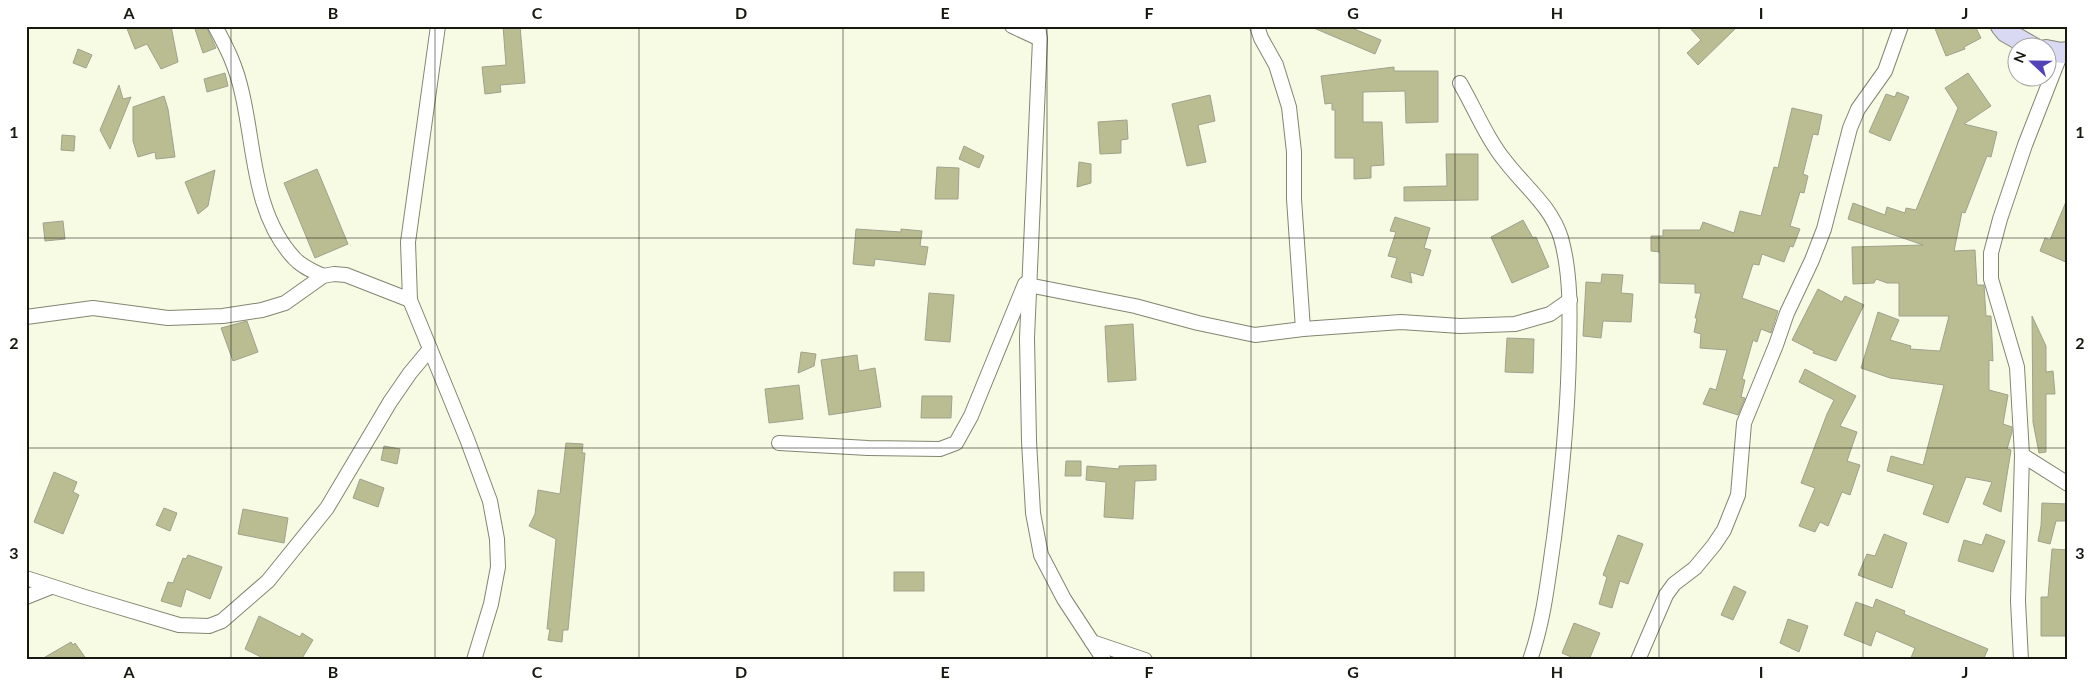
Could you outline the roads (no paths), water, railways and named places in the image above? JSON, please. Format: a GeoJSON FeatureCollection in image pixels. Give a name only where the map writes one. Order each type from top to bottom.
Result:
{"type":"FeatureCollection","features":[{"type":"Feature","properties":{"kind":"main road"},"geometry":{"type":"LineString","coordinates":[[2001,26],[2006,32],[2016,38]]}},
{"type":"Feature","properties":{"kind":"street"},"geometry":{"type":"LineString","coordinates":[[215,26],[233,59],[242,94],[255,170],[269,218],[281,242],[294,259],[304,267],[323,276]]}},
{"type":"Feature","properties":{"kind":"street"},"geometry":{"type":"LineString","coordinates":[[438,26],[408,242],[410,300],[490,501],[497,539],[498,567],[491,604],[474,660]]}},
{"type":"Feature","properties":{"kind":"street"},"geometry":{"type":"LineString","coordinates":[[1012,26],[1039,33],[1027,338],[1028,431],[1033,513],[1042,555],[1064,599],[1104,660]]}},
{"type":"Feature","properties":{"kind":"street"},"geometry":{"type":"LineString","coordinates":[[1257,26],[1261,38],[1276,65],[1289,107],[1294,152],[1294,199],[1303,329]]}},
{"type":"Feature","properties":{"kind":"street"},"geometry":{"type":"LineString","coordinates":[[1638,660],[1666,596],[1674,584],[1695,568],[1714,546],[1724,530],[1738,495],[1744,423],[1787,313],[1812,260],[1824,229],[1850,128],[1858,109],[1885,71],[1901,26]]}},
{"type":"Feature","properties":{"kind":"street"},"geometry":{"type":"LineString","coordinates":[[2021,660],[2018,601],[2022,455],[2017,367],[1991,279],[1991,253],[2000,219],[2058,52]]}},
{"type":"Feature","properties":{"kind":"street"},"geometry":{"type":"LineString","coordinates":[[1460,83],[1505,161],[1541,201],[1553,219],[1560,237],[1570,300],[1569,389],[1564,464],[1544,604],[1537,641],[1530,660]]}},
{"type":"Feature","properties":{"kind":"street"},"geometry":{"type":"LineString","coordinates":[[26,317],[93,308],[168,318],[223,316],[262,310],[285,303],[323,276],[334,274],[346,275],[410,300]]}},
{"type":"Feature","properties":{"kind":"street"},"geometry":{"type":"LineString","coordinates":[[1028,281],[1198,323],[1255,335],[1303,329],[1401,322],[1460,326],[1515,324],[1550,314],[1570,300]]}},
{"type":"Feature","properties":{"kind":"street"},"geometry":{"type":"LineString","coordinates":[[779,443],[868,448],[940,448],[956,443],[971,416],[1028,281]]}},
{"type":"Feature","properties":{"kind":"street"},"geometry":{"type":"LineString","coordinates":[[26,578],[179,625],[209,626],[222,621],[268,581],[327,508],[390,402],[430,349]]}},
{"type":"Feature","properties":{"kind":"street"},"geometry":{"type":"LineString","coordinates":[[2022,455],[2068,484]]}},
{"type":"Feature","properties":{"kind":"street"},"geometry":{"type":"LineString","coordinates":[[26,597],[51,587]]}},
{"type":"Feature","properties":{"kind":"street"},"geometry":{"type":"LineString","coordinates":[[1092,642],[1145,660]]}}]}
